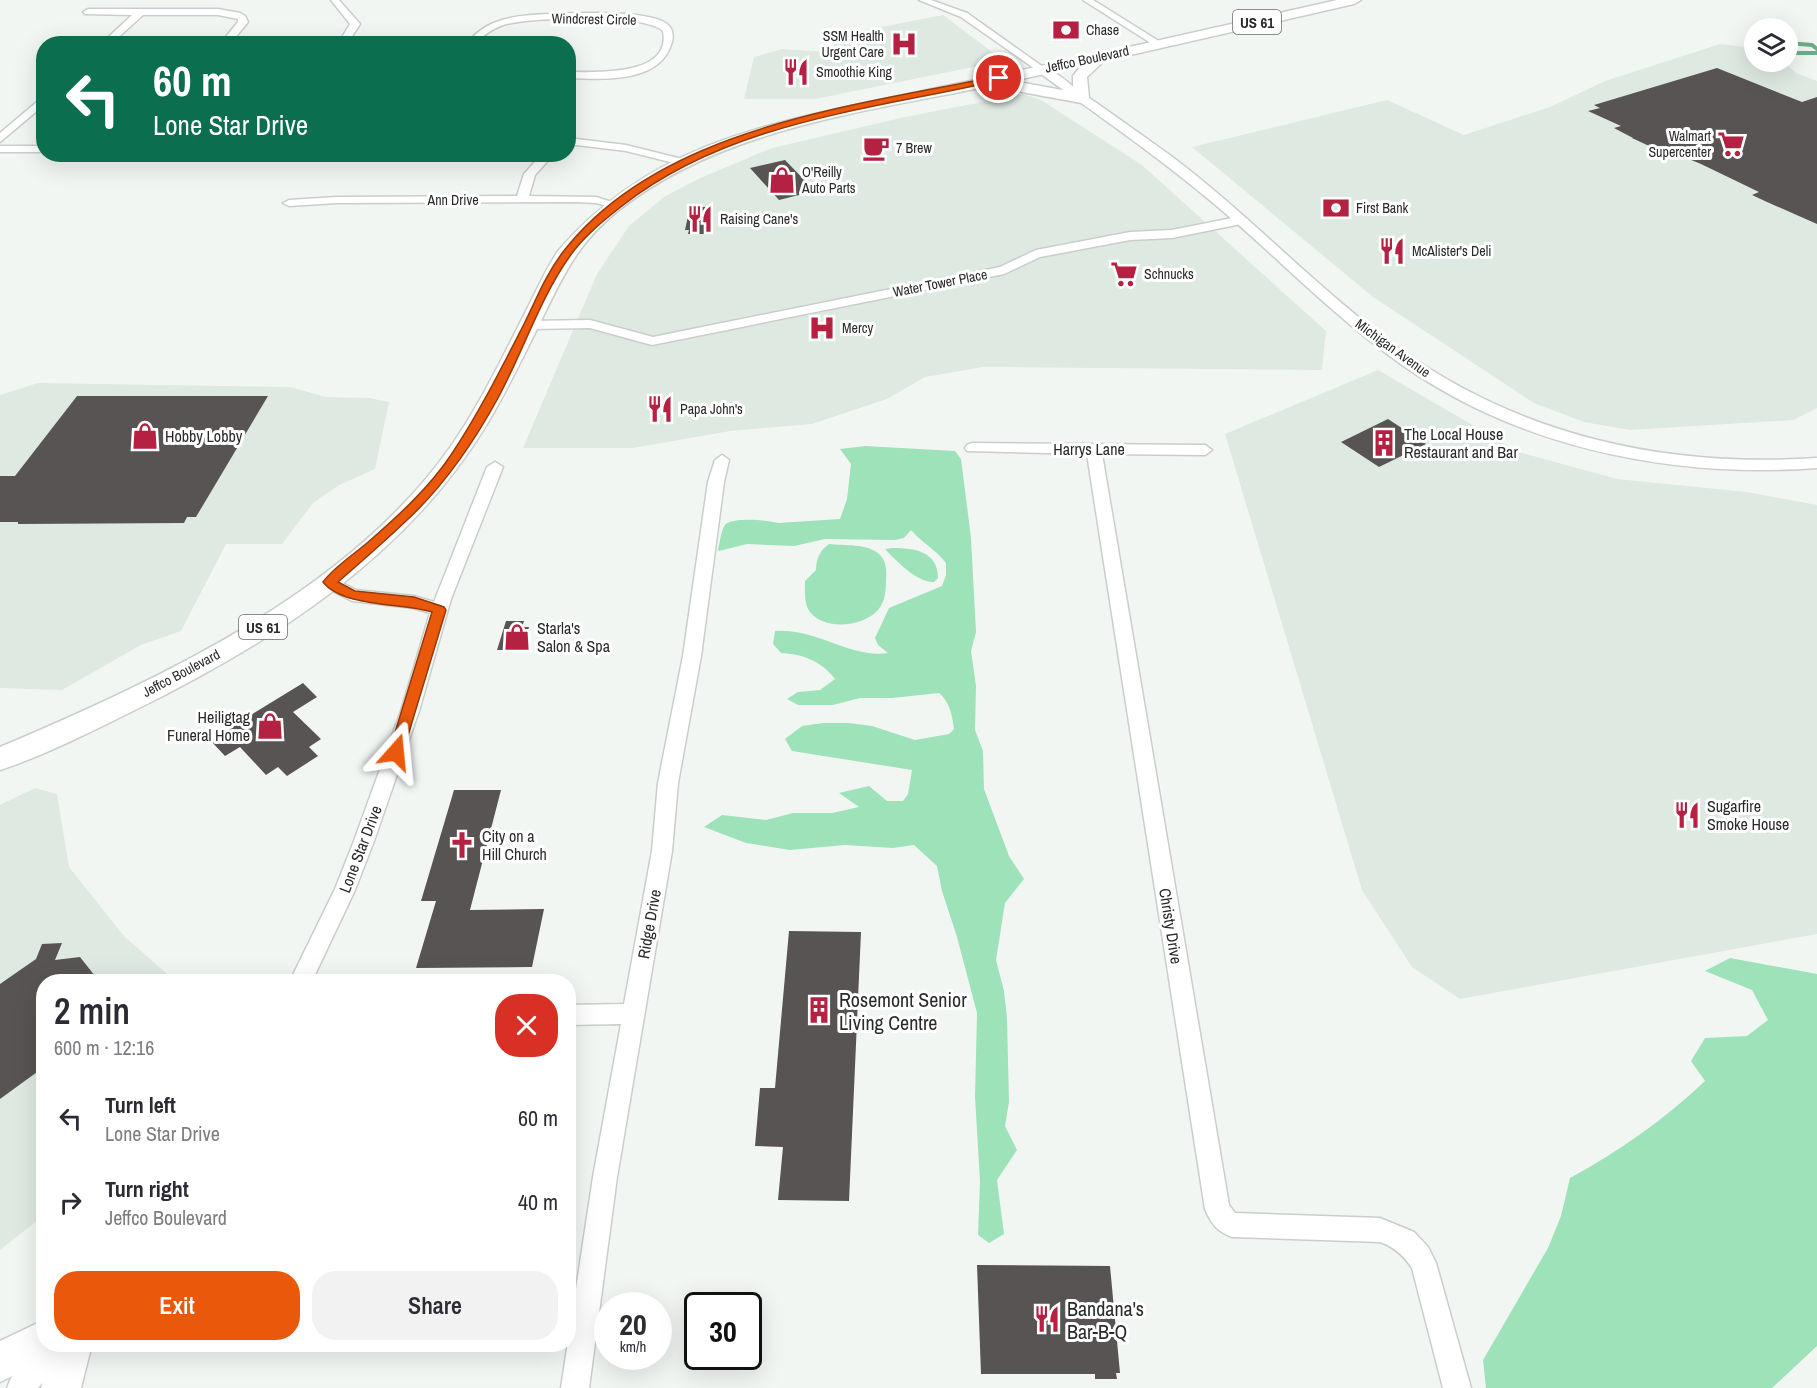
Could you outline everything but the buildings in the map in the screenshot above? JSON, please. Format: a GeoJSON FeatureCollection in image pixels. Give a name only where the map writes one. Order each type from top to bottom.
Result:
{"type":"FeatureCollection","features":[{"type":"Feature","properties":{"kind":"main road","name":"Jeffco Boulevard"},"geometry":{"type":"LineString","coordinates":[[0,759],[84,723],[200,665],[274,621],[329,582],[403,517],[439,479],[492,399],[566,255],[591,226],[615,205],[644,184],[682,162],[729,142],[788,124],[1103,55],[1160,45],[1354,0]]}},
{"type":"Feature","properties":{"kind":"main road"},"geometry":{"type":"LineString","coordinates":[[979,83],[1030,87],[1081,98],[1080,76],[1103,55]]}},
{"type":"Feature","properties":{"kind":"main road"},"geometry":{"type":"LineString","coordinates":[[0,1362],[36,1344]]}},
{"type":"Feature","properties":{"kind":"main road"},"geometry":{"type":"LineString","coordinates":[[61,1388],[70,1352]]}},
{"type":"Feature","properties":{"kind":"street"},"geometry":{"type":"LineString","coordinates":[[335,0],[337,6],[349,15],[355,24],[347,36]]}},
{"type":"Feature","properties":{"kind":"street"},"geometry":{"type":"LineString","coordinates":[[924,0],[964,15],[1041,69]]}},
{"type":"Feature","properties":{"kind":"street"},"geometry":{"type":"LineString","coordinates":[[1087,0],[1160,45]]}},
{"type":"Feature","properties":{"kind":"street"},"geometry":{"type":"LineString","coordinates":[[88,12],[218,12],[237,15],[242,18],[243,22],[231,36]]}},
{"type":"Feature","properties":{"kind":"street"},"geometry":{"type":"LineString","coordinates":[[114,36],[141,12]]}},
{"type":"Feature","properties":{"kind":"street","name":"Windcrest Circle"},"geometry":{"type":"LineString","coordinates":[[478,36],[482,31],[502,22],[522,19],[643,19],[660,23],[667,29],[668,43],[661,58],[651,66],[622,74],[576,75]]}},
{"type":"Feature","properties":{"kind":"street","name":"Michigan Avenue"},"geometry":{"type":"LineString","coordinates":[[1041,69],[1141,140],[1242,220],[1378,339],[1426,374],[1499,412],[1586,442],[1658,457],[1740,466],[1817,463]]}},
{"type":"Feature","properties":{"kind":"street"},"geometry":{"type":"LineString","coordinates":[[0,139],[36,106]]}},
{"type":"Feature","properties":{"kind":"street"},"geometry":{"type":"LineString","coordinates":[[576,142],[626,147],[682,162]]}},
{"type":"Feature","properties":{"kind":"street"},"geometry":{"type":"LineString","coordinates":[[0,149],[36,149]]}},
{"type":"Feature","properties":{"kind":"street"},"geometry":{"type":"LineString","coordinates":[[521,201],[530,174],[541,162]]}},
{"type":"Feature","properties":{"kind":"street","name":"Ann Drive"},"geometry":{"type":"LineString","coordinates":[[289,203],[337,200],[587,199],[615,205]]}},
{"type":"Feature","properties":{"kind":"street","name":"Water Tower Place"},"geometry":{"type":"LineString","coordinates":[[533,318],[590,324],[637,335],[652,341],[1004,270],[1036,254],[1130,236],[1172,234],[1242,220]]}},
{"type":"Feature","properties":{"kind":"street","name":"Harrys Lane"},"geometry":{"type":"LineString","coordinates":[[972,448],[1205,450]]}},
{"type":"Feature","properties":{"kind":"street","name":"Christy Drive"},"geometry":{"type":"LineString","coordinates":[[1094,449],[1217,1209],[1223,1219],[1233,1225],[1244,1227],[1380,1230],[1404,1239],[1423,1263],[1457,1388]]}},
{"type":"Feature","properties":{"kind":"street","name":"Ridge Drive"},"geometry":{"type":"LineString","coordinates":[[575,1388],[605,1177],[662,851],[668,783],[692,656],[716,482],[722,459]]}},
{"type":"Feature","properties":{"kind":"street","name":"Lone Star Drive"},"geometry":{"type":"LineString","coordinates":[[304,974],[345,890],[364,841],[419,684],[440,610],[495,467]]}},
{"type":"Feature","properties":{"kind":"street"},"geometry":{"type":"LineString","coordinates":[[329,582],[352,595],[414,602],[440,610]]}},
{"type":"Feature","properties":{"kind":"street"},"geometry":{"type":"LineString","coordinates":[[576,1016],[632,1014]]}},
{"type":"Feature","properties":{"kind":"street"},"geometry":{"type":"LineString","coordinates":[[21,1388],[50,1352]]}},
{"type":"Feature","properties":{"kind":"shaded area"},"geometry":{"type":"Polygon","coordinates":[[[943,15],[1000,58],[993,63],[815,99],[744,99],[754,57],[782,49],[827,52],[833,48],[836,40],[850,33],[943,15]]]}},
{"type":"Feature","properties":{"kind":"shaded area"},"geometry":{"type":"Polygon","coordinates":[[[1720,44],[1744,47],[1744,72],[1795,72],[1817,81],[1817,408],[1794,420],[1630,430],[1584,422],[1534,403],[1373,297],[1192,147],[1387,100],[1464,135],[1550,107],[1605,81],[1720,44]]]}},
{"type":"Feature","properties":{"kind":"shaded area"},"geometry":{"type":"Polygon","coordinates":[[[1023,94],[1041,100],[1142,165],[1326,331],[1322,370],[983,367],[925,377],[887,399],[812,424],[730,431],[633,448],[523,448],[597,274],[629,226],[664,197],[698,179],[772,148],[905,117],[1023,94]]]}},
{"type":"Feature","properties":{"kind":"shaded area"},"geometry":{"type":"Polygon","coordinates":[[[1378,370],[1519,452],[1617,479],[1747,492],[1817,505],[1817,934],[1460,999],[1412,967],[1362,890],[1225,434],[1378,370]]]}},
{"type":"Feature","properties":{"kind":"shaded area"},"geometry":{"type":"Polygon","coordinates":[[[38,383],[290,387],[326,397],[369,398],[389,402],[375,469],[339,485],[313,503],[282,544],[226,544],[181,631],[141,645],[62,690],[0,688],[0,395],[38,383]]]}},
{"type":"Feature","properties":{"kind":"shaded area"},"geometry":{"type":"Polygon","coordinates":[[[35,788],[57,794],[69,867],[124,936],[167,974],[36,974],[36,1222],[0,1250],[0,805],[35,788]]]}},
{"type":"Feature","properties":{"kind":"green space"},"geometry":{"type":"Polygon","coordinates":[[[865,446],[955,451],[961,459],[971,538],[976,632],[971,651],[976,686],[975,730],[983,751],[984,789],[1009,856],[1024,879],[1005,903],[996,960],[1004,991],[1007,1018],[1009,1102],[1005,1126],[1017,1150],[997,1180],[1004,1234],[989,1243],[978,1235],[980,1181],[975,1097],[977,1013],[937,866],[914,845],[893,848],[845,845],[790,850],[746,843],[704,827],[722,815],[766,820],[793,813],[832,813],[859,807],[839,793],[869,786],[887,801],[903,801],[908,794],[912,770],[792,751],[785,739],[802,726],[849,723],[872,726],[915,740],[949,734],[954,729],[948,705],[939,693],[892,698],[860,698],[833,705],[798,705],[787,699],[798,692],[820,690],[835,679],[818,663],[797,655],[781,653],[773,644],[775,631],[790,631],[861,652],[888,653],[878,645],[875,638],[889,608],[942,586],[946,575],[946,563],[911,530],[904,538],[895,540],[825,539],[794,546],[747,544],[719,551],[718,549],[724,527],[729,522],[759,520],[778,523],[840,519],[847,499],[851,464],[840,449],[865,446]]]}},
{"type":"Feature","properties":{"kind":"green space"},"geometry":{"type":"Polygon","coordinates":[[[829,544],[868,548],[874,550],[883,559],[886,565],[884,598],[881,606],[868,618],[849,624],[830,623],[821,621],[808,609],[805,599],[805,581],[816,570],[819,555],[829,544]]]}},
{"type":"Feature","properties":{"kind":"green space"},"geometry":{"type":"Polygon","coordinates":[[[885,549],[916,550],[929,557],[937,569],[938,578],[934,582],[914,575],[885,549]]]}},
{"type":"Feature","properties":{"kind":"green space"},"geometry":{"type":"Polygon","coordinates":[[[1730,958],[1817,974],[1817,1346],[1772,1388],[1486,1388],[1483,1360],[1548,1248],[1561,1216],[1570,1178],[1640,1134],[1674,1109],[1705,1081],[1691,1061],[1705,1038],[1747,1036],[1768,1020],[1752,990],[1705,971],[1730,958]]]}},
{"type":"Feature","properties":{"kind":"waterway"},"geometry":{"type":"LineString","coordinates":[[1798,44],[1812,45],[1817,49]]}},
{"type":"Feature","properties":{"kind":"waterway"},"geometry":{"type":"LineString","coordinates":[[1798,53],[1817,53]]}},
{"type":"Feature","properties":{"kind":"place","name":"Chase"},"geometry":{"type":"Point","coordinates":[1066,30]}},
{"type":"Feature","properties":{"kind":"place","name":"SSM Health Urgent Care"},"geometry":{"type":"Point","coordinates":[904,44]}},
{"type":"Feature","properties":{"kind":"place","name":"Smoothie King"},"geometry":{"type":"Point","coordinates":[796,72]}},
{"type":"Feature","properties":{"kind":"place","name":"Walmart Supercenter"},"geometry":{"type":"Point","coordinates":[1731,144]}},
{"type":"Feature","properties":{"kind":"place","name":"7 Brew"},"geometry":{"type":"Point","coordinates":[876,148]}},
{"type":"Feature","properties":{"kind":"place","name":"O'Reilly Auto Parts"},"geometry":{"type":"Point","coordinates":[782,180]}},
{"type":"Feature","properties":{"kind":"place","name":"First Bank"},"geometry":{"type":"Point","coordinates":[1336,208]}},
{"type":"Feature","properties":{"kind":"place","name":"Raising Cane's"},"geometry":{"type":"Point","coordinates":[700,219]}},
{"type":"Feature","properties":{"kind":"place","name":"McAlister's Deli"},"geometry":{"type":"Point","coordinates":[1392,251]}},
{"type":"Feature","properties":{"kind":"place","name":"Schnucks"},"geometry":{"type":"Point","coordinates":[1124,274]}},
{"type":"Feature","properties":{"kind":"place","name":"Mercy"},"geometry":{"type":"Point","coordinates":[822,328]}},
{"type":"Feature","properties":{"kind":"place","name":"Papa John's"},"geometry":{"type":"Point","coordinates":[660,409]}},
{"type":"Feature","properties":{"kind":"place","name":"Hobby Lobby"},"geometry":{"type":"Point","coordinates":[145,436]}},
{"type":"Feature","properties":{"kind":"place","name":"The Local House Restaurant and Bar"},"geometry":{"type":"Point","coordinates":[1384,443]}},
{"type":"Feature","properties":{"kind":"place","name":"Starla's Salon & Spa"},"geometry":{"type":"Point","coordinates":[517,637]}},
{"type":"Feature","properties":{"kind":"place","name":"Heiligtag Funeral Home"},"geometry":{"type":"Point","coordinates":[270,726]}},
{"type":"Feature","properties":{"kind":"place","name":"Sugarfire Smoke House"},"geometry":{"type":"Point","coordinates":[1687,815]}},
{"type":"Feature","properties":{"kind":"place","name":"City on a Hill Church"},"geometry":{"type":"Point","coordinates":[462,845]}},
{"type":"Feature","properties":{"kind":"place","name":"Rosemont Senior Living Centre"},"geometry":{"type":"Point","coordinates":[819,1010]}},
{"type":"Feature","properties":{"kind":"place","name":"Bandana's Bar-B-Q"},"geometry":{"type":"Point","coordinates":[1047,1319]}},
{"type":"Feature","properties":{"kind":"route"},"geometry":{"type":"LineString","coordinates":[[396,752],[419,684],[440,610],[414,602],[352,595],[329,582],[403,517],[439,479],[454,459],[492,399],[553,276],[566,255],[591,226],[644,184],[682,162],[729,142],[766,129],[823,115],[999,78]]}}]}
